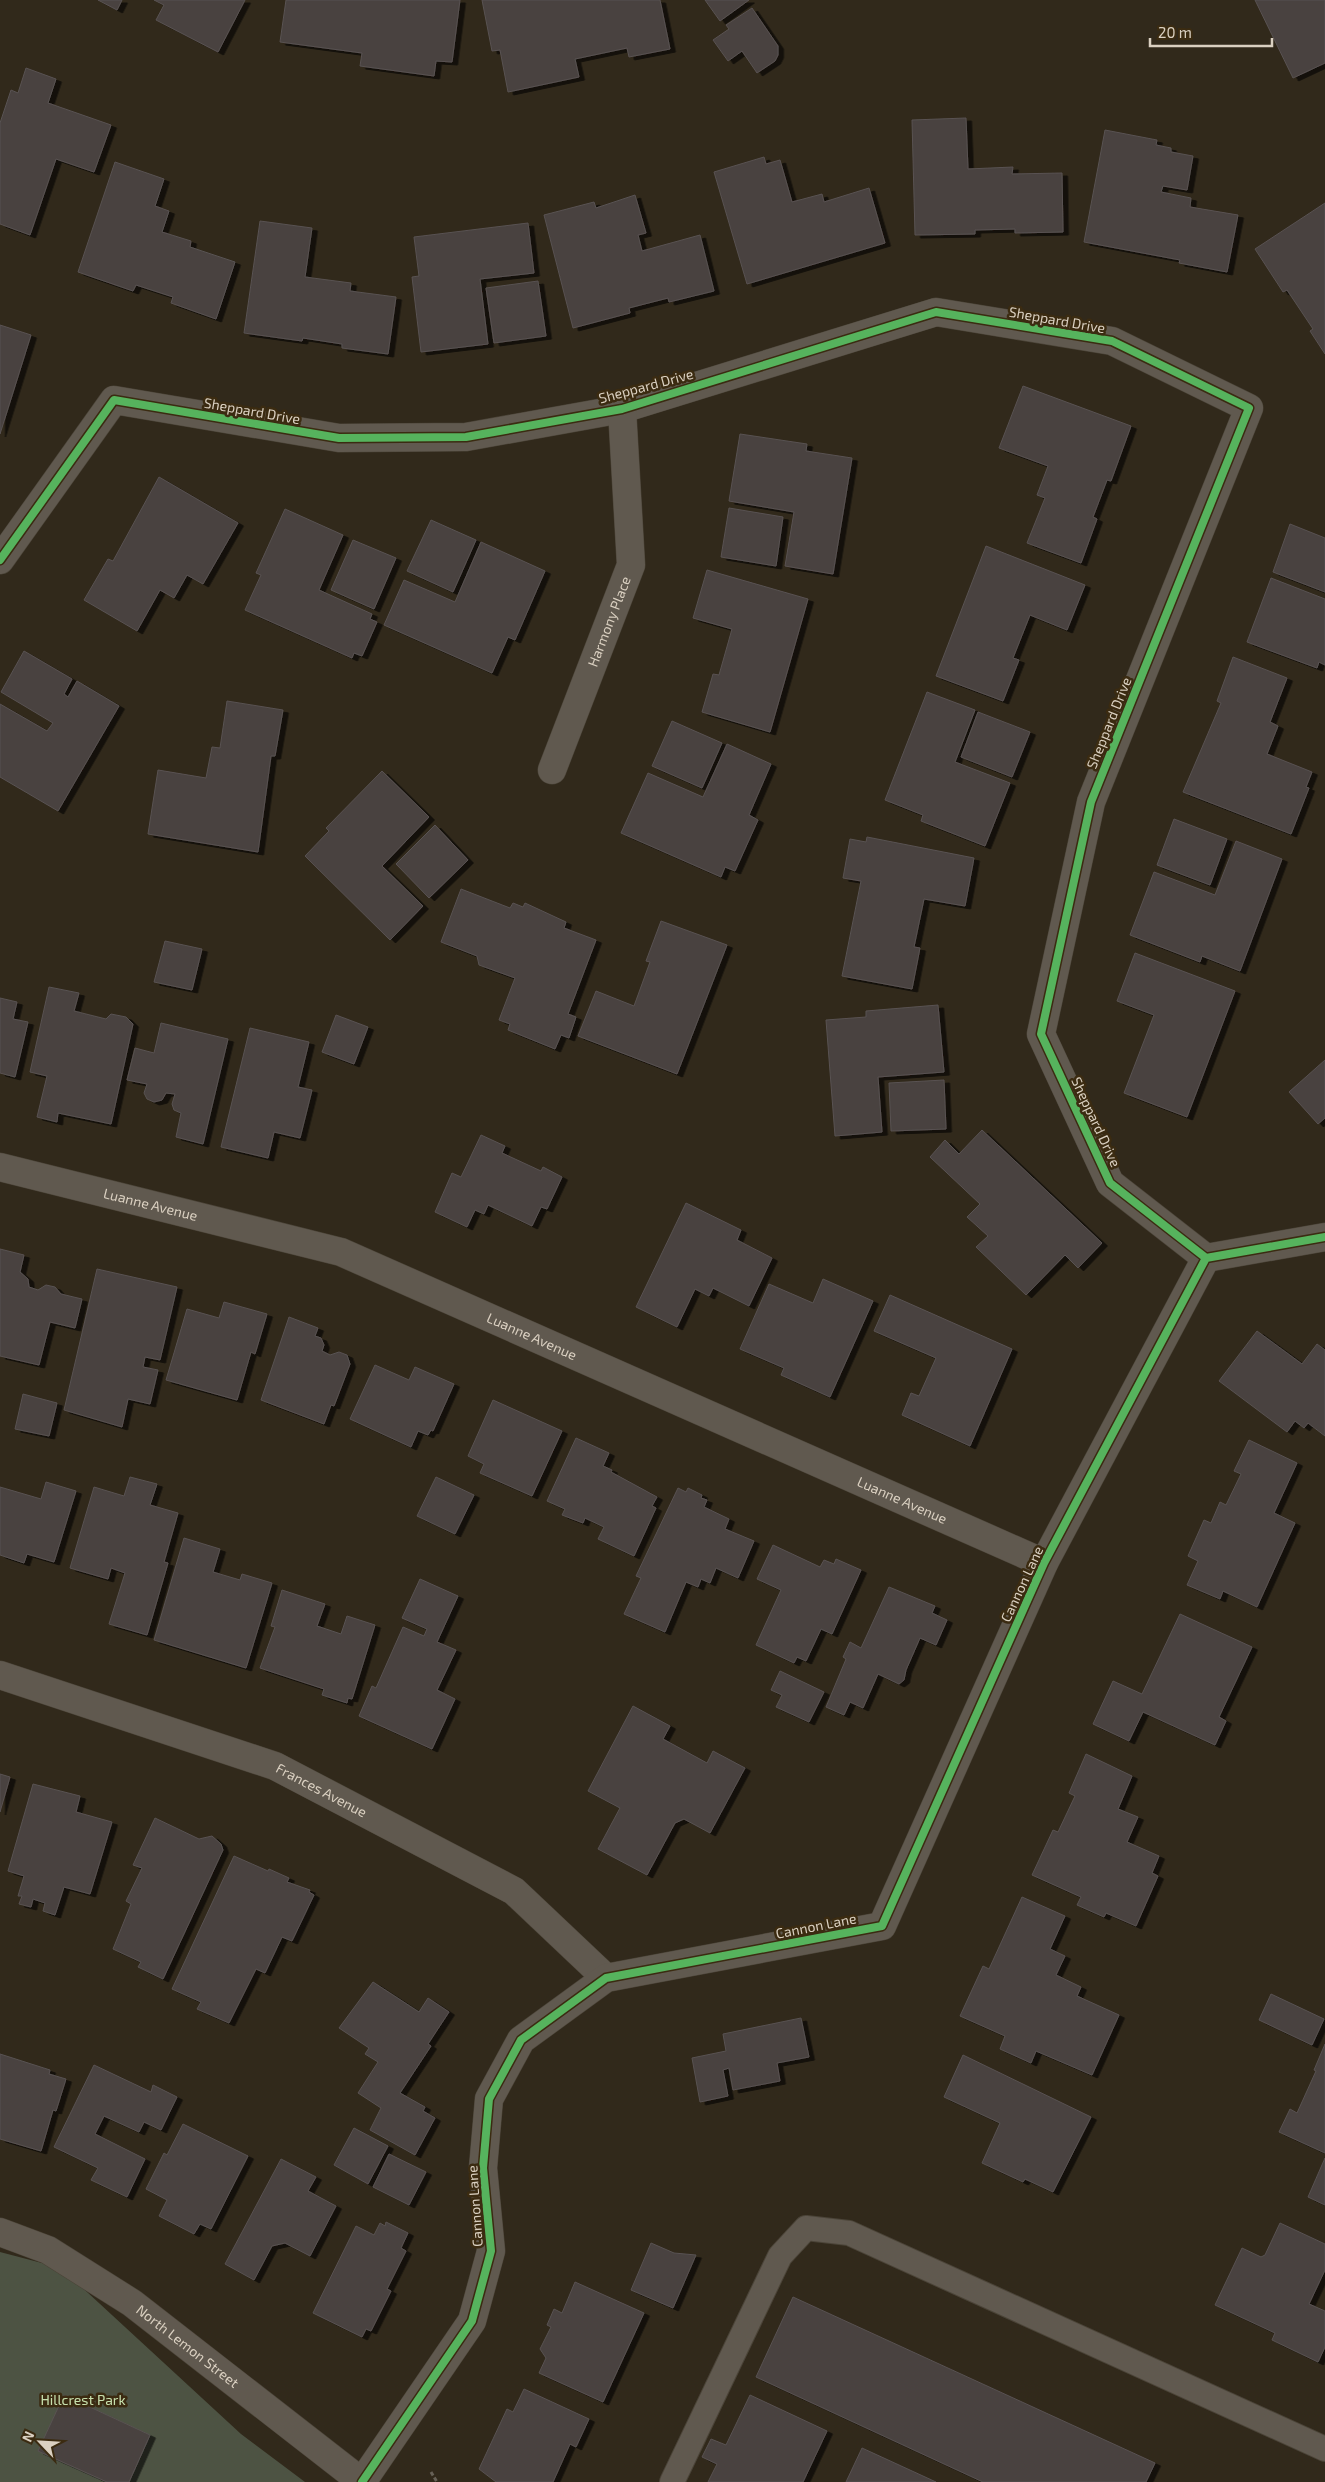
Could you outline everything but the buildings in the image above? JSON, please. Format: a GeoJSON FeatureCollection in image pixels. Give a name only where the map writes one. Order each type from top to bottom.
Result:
{"type":"FeatureCollection","features":[{"type":"Feature","properties":{"kind":"street","name":"Sheppard Drive"},"geometry":{"type":"LineString","coordinates":[[0,560],[114,400],[338,438],[466,437],[622,409],[936,312],[1112,341],[1249,408],[1091,802],[1041,1034],[1110,1183],[1206,1258]]}},
{"type":"Feature","properties":{"kind":"street","name":"Harmony Place"},"geometry":{"type":"LineString","coordinates":[[552,770],[631,565],[622,409]]}},
{"type":"Feature","properties":{"kind":"street","name":"Luanne Avenue"},"geometry":{"type":"LineString","coordinates":[[0,1167],[341,1252],[1044,1563]]}},
{"type":"Feature","properties":{"kind":"street"},"geometry":{"type":"LineString","coordinates":[[1206,1258],[1325,1237]]}},
{"type":"Feature","properties":{"kind":"street","name":"Cannon Lane"},"geometry":{"type":"LineString","coordinates":[[362,2482],[472,2321],[491,2251],[483,2168],[489,2099],[521,2040],[606,1978],[882,1926],[1044,1563],[1206,1258]]}},
{"type":"Feature","properties":{"kind":"street","name":"Frances Avenue"},"geometry":{"type":"LineString","coordinates":[[0,1675],[275,1766],[514,1891],[606,1978]]}},
{"type":"Feature","properties":{"kind":"street","name":"North Lemon Street"},"geometry":{"type":"LineString","coordinates":[[0,2232],[48,2250],[132,2303],[362,2482]]}},
{"type":"Feature","properties":{"kind":"lane"},"geometry":{"type":"LineString","coordinates":[[672,2482],[780,2256],[806,2228],[849,2233],[1325,2449]]}},
{"type":"Feature","properties":{"kind":"path"},"geometry":{"type":"LineString","coordinates":[[431,2472],[437,2482]]}},
{"type":"Feature","properties":{"kind":"green space","name":"Hillcrest Park"},"geometry":{"type":"Polygon","coordinates":[[[0,2252],[61,2268],[241,2434],[305,2482],[0,2482],[0,2252]]]}},
{"type":"Feature","properties":{"kind":"cycle path"},"geometry":{"type":"LineString","coordinates":[[0,560],[114,400],[339,438],[466,437],[622,409],[936,312],[1112,341],[1249,408],[1091,802],[1041,1034],[1110,1183],[1206,1258],[1325,1237]]}},
{"type":"Feature","properties":{"kind":"cycle path"},"geometry":{"type":"LineString","coordinates":[[362,2482],[472,2321],[491,2251],[483,2168],[489,2099],[521,2040],[606,1978],[882,1926],[1044,1563],[1206,1258]]}}]}
